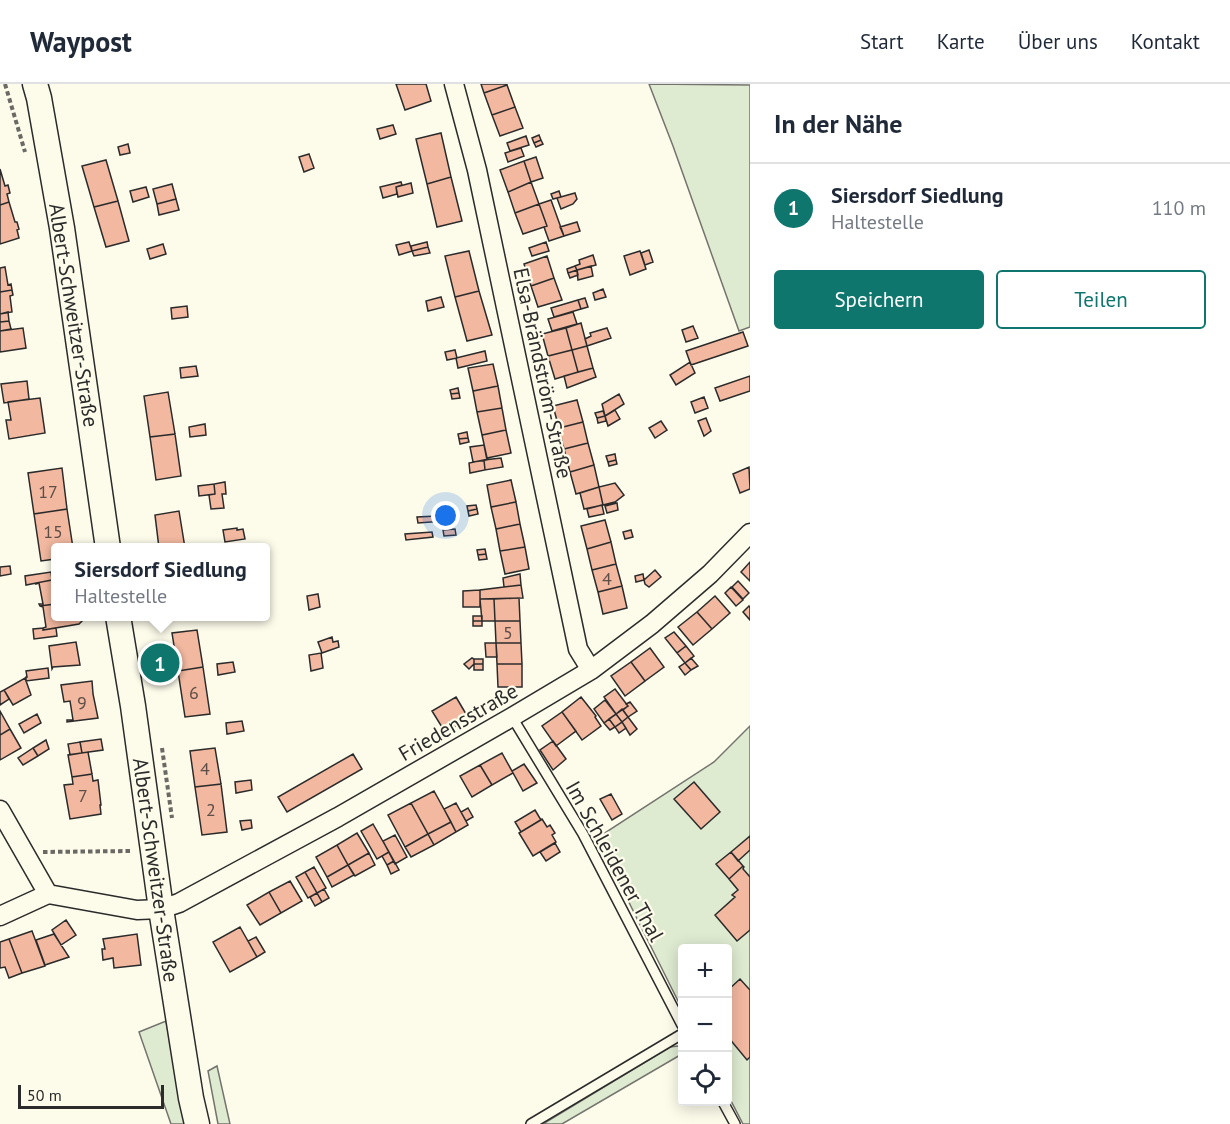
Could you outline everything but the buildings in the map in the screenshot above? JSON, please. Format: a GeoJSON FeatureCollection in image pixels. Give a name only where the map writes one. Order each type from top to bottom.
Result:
{"type":"FeatureCollection","features":[{"type":"Feature","properties":{"kind":"main road","name":"Albert-Schweitzer-Straße"},"geometry":{"type":"LineString","coordinates":[[34,84],[39,98],[62,228],[107,543]]}},
{"type":"Feature","properties":{"kind":"main road","name":"Albert-Schweitzer-Straße"},"geometry":{"type":"LineString","coordinates":[[119,621],[161,909],[197,1124]]}},
{"type":"Feature","properties":{"kind":"street","name":"Elsa-Brändström-Straße"},"geometry":{"type":"LineString","coordinates":[[454,84],[479,181],[578,649],[591,670]]}},
{"type":"Feature","properties":{"kind":"street","name":"Friedensstraße"},"geometry":{"type":"LineString","coordinates":[[161,909],[179,903],[338,817],[591,670],[652,624],[710,574],[750,533]]}},
{"type":"Feature","properties":{"kind":"street"},"geometry":{"type":"LineString","coordinates":[[0,810],[48,894]]}},
{"type":"Feature","properties":{"kind":"street"},"geometry":{"type":"LineString","coordinates":[[0,916],[48,894],[137,910],[161,909]]}},
{"type":"Feature","properties":{"kind":"lane","name":"Im Schleidener Thal"},"geometry":{"type":"LineString","coordinates":[[512,717],[583,834],[678,1017]]}},
{"type":"Feature","properties":{"kind":"lane"},"geometry":{"type":"LineString","coordinates":[[531,1124],[678,1036]]}},
{"type":"Feature","properties":{"kind":"lane"},"geometry":{"type":"LineString","coordinates":[[726,1106],[735,1124]]}},
{"type":"Feature","properties":{"kind":"path"},"geometry":{"type":"LineString","coordinates":[[28,859],[43,852],[135,851]]}},
{"type":"Feature","properties":{"kind":"green space"},"geometry":{"type":"Polygon","coordinates":[[[649,84],[750,85],[750,327],[739,331],[649,84]]]}},
{"type":"Feature","properties":{"kind":"green space"},"geometry":{"type":"Polygon","coordinates":[[[750,726],[750,1124],[743,1124],[732,1103],[732,944],[678,944],[678,1001],[597,838],[714,762],[750,726]]]}},
{"type":"Feature","properties":{"kind":"green space"},"geometry":{"type":"Polygon","coordinates":[[[166,1021],[186,1124],[171,1124],[139,1032],[166,1021]]]}},
{"type":"Feature","properties":{"kind":"green space"},"geometry":{"type":"Polygon","coordinates":[[[678,1046],[678,1056],[562,1124],[543,1124],[670,1047],[678,1046]]]}},
{"type":"Feature","properties":{"kind":"green space"},"geometry":{"type":"Polygon","coordinates":[[[217,1066],[230,1124],[218,1124],[208,1071],[217,1066]]]}},
{"type":"Feature","properties":{"kind":"place","name":"Siersdorf Siedlung"},"geometry":{"type":"Point","coordinates":[160,663]}}]}
